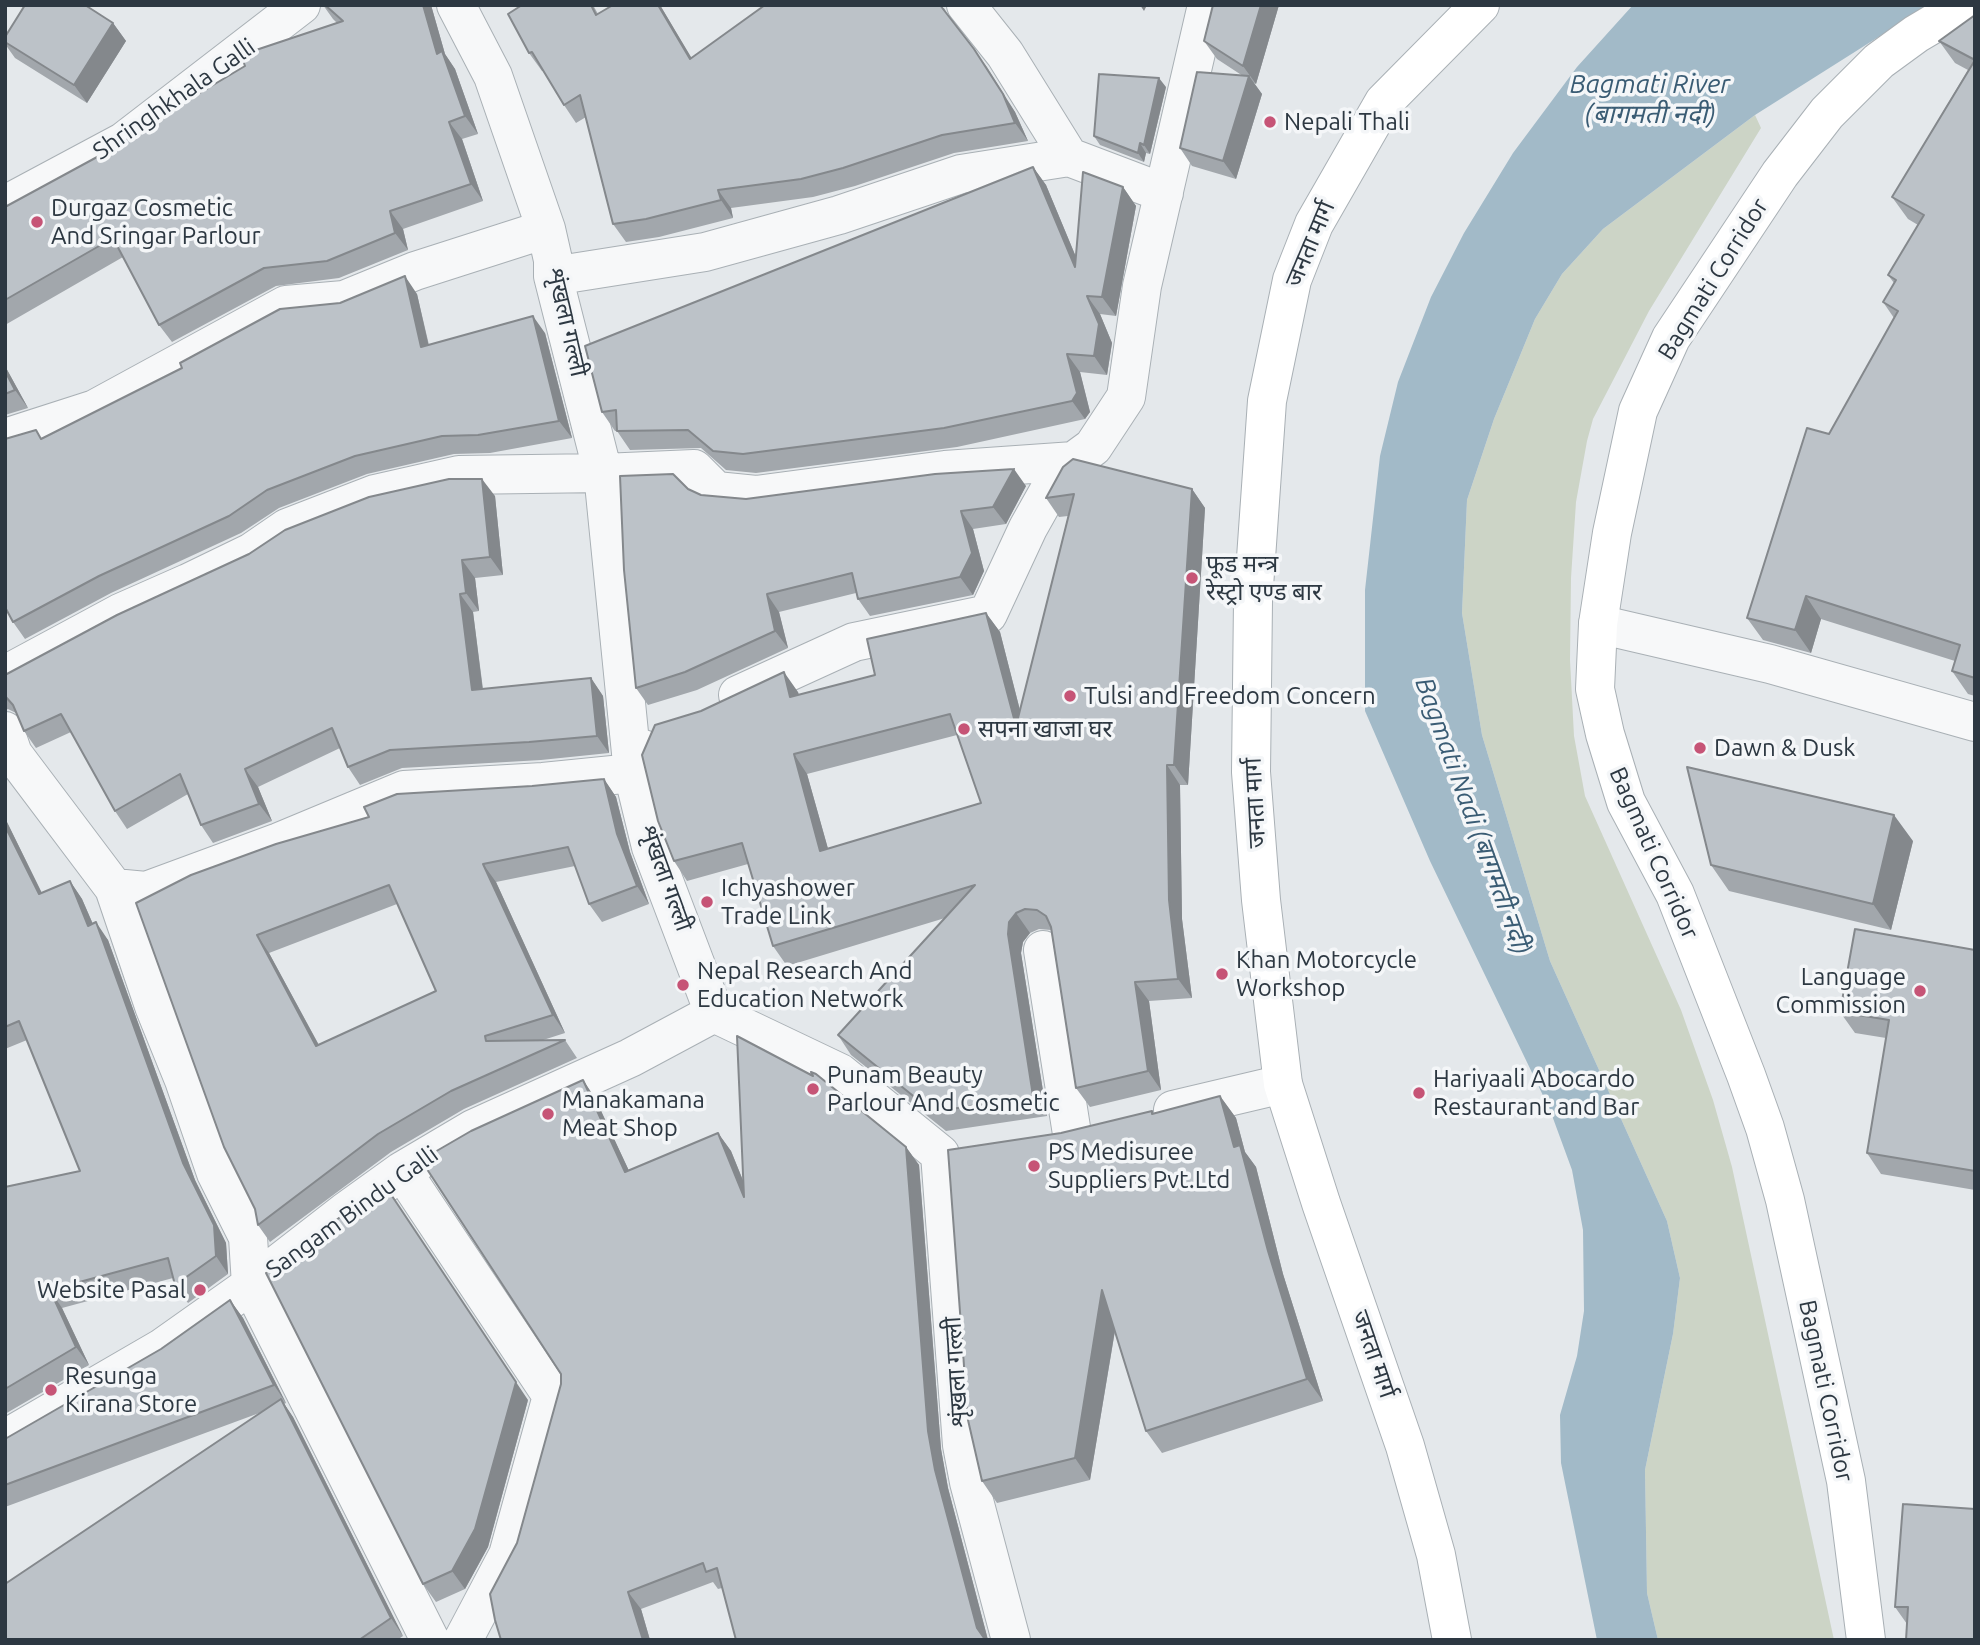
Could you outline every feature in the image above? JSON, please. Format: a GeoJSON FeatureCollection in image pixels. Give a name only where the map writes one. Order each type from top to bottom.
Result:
{"type":"FeatureCollection","features":[{"type":"Feature","properties":{"kind":"main road","name":"जनता मार्ग"},"geometry":{"type":"LineString","coordinates":[[1451,1640],[1436,1555],[1405,1446],[1283,1084],[1261,900],[1251,772],[1253,601],[1267,401],[1292,280],[1314,224],[1384,102],[1480,5]]}},
{"type":"Feature","properties":{"kind":"main road","name":"Bagmati Corridor"},"geometry":{"type":"LineString","coordinates":[[1866,1640],[1846,1481],[1785,1200],[1765,1128],[1746,1075],[1675,894],[1626,803],[1595,690],[1598,624],[1612,533],[1638,411],[1671,338],[1780,174],[1827,113],[1879,61],[1916,34],[1965,5]]}},
{"type":"Feature","properties":{"kind":"street","name":"शृंखला गल्ली"},"geometry":{"type":"LineString","coordinates":[[456,5],[493,76],[546,229],[554,276],[603,473],[633,773],[651,847],[714,1013]]}},
{"type":"Feature","properties":{"kind":"street"},"geometry":{"type":"LineString","coordinates":[[966,5],[1005,54],[1069,157]]}},
{"type":"Feature","properties":{"kind":"street"},"geometry":{"type":"LineString","coordinates":[[705,710],[854,642],[988,614],[1028,528],[1060,471],[1093,447],[1126,397],[1142,286],[1207,5]]}},
{"type":"Feature","properties":{"kind":"street","name":"Shringhkhala Galli"},"geometry":{"type":"LineString","coordinates":[[5,203],[123,142],[293,8]]}},
{"type":"Feature","properties":{"kind":"street"},"geometry":{"type":"LineString","coordinates":[[554,276],[705,252],[839,215],[961,174],[1069,157],[1164,193]]}},
{"type":"Feature","properties":{"kind":"street"},"geometry":{"type":"LineString","coordinates":[[5,438],[95,409],[286,305],[344,300],[415,271],[546,229]]}},
{"type":"Feature","properties":{"kind":"street"},"geometry":{"type":"LineString","coordinates":[[5,675],[120,613],[252,552],[287,528],[374,494],[459,475],[694,469],[716,491],[756,495],[945,470],[1074,461]]}},
{"type":"Feature","properties":{"kind":"street"},"geometry":{"type":"LineString","coordinates":[[1598,624],[1770,664],[1975,722]]}},
{"type":"Feature","properties":{"kind":"street"},"geometry":{"type":"LineString","coordinates":[[114,888],[146,891],[279,842],[404,790],[543,782],[633,773],[652,727],[662,724]]}},
{"type":"Feature","properties":{"kind":"street"},"geometry":{"type":"LineString","coordinates":[[5,731],[13,754],[114,888],[153,1006],[184,1080],[216,1172],[248,1237],[251,1285],[430,1640]]}},
{"type":"Feature","properties":{"kind":"street"},"geometry":{"type":"LineString","coordinates":[[1043,950],[1072,1134]]}},
{"type":"Feature","properties":{"kind":"street"},"geometry":{"type":"LineString","coordinates":[[714,1013],[840,1073],[940,1154],[980,1147]]}},
{"type":"Feature","properties":{"kind":"street","name":"Sangam Bindu Galli"},"geometry":{"type":"LineString","coordinates":[[5,1438],[162,1348],[251,1285],[402,1171],[473,1129],[630,1058],[714,1013]]}},
{"type":"Feature","properties":{"kind":"street"},"geometry":{"type":"LineString","coordinates":[[1033,1139],[1072,1134],[1283,1084]]}},
{"type":"Feature","properties":{"kind":"street","name":"शृंखला गल्ली"},"geometry":{"type":"LineString","coordinates":[[940,1154],[962,1445],[969,1482],[1011,1640]]}},
{"type":"Feature","properties":{"kind":"street"},"geometry":{"type":"LineString","coordinates":[[402,1171],[552,1396],[508,1555],[463,1640]]}},
{"type":"Feature","properties":{"kind":"shaded area"},"geometry":{"type":"Polygon","coordinates":[[[1755,115],[1761,128],[1649,311],[1593,419],[1576,502],[1571,578],[1570,660],[1574,736],[1585,796],[1681,1010],[1713,1100],[1732,1167],[1834,1640],[1658,1640],[1647,1593],[1645,1470],[1673,1334],[1680,1278],[1667,1221],[1550,961],[1482,735],[1462,613],[1467,500],[1494,419],[1535,319],[1562,274],[1603,229],[1755,115]]]}},
{"type":"Feature","properties":{"kind":"water","name":"Bagmati River (बागमती नदी)"},"geometry":{"type":"Polygon","coordinates":[[[1633,5],[1929,5],[1755,115],[1603,229],[1562,274],[1535,319],[1494,419],[1467,500],[1462,613],[1482,735],[1550,961],[1667,1221],[1680,1278],[1673,1334],[1645,1470],[1647,1593],[1658,1640],[1597,1640],[1561,1463],[1560,1415],[1577,1356],[1584,1311],[1583,1230],[1572,1170],[1550,1110],[1430,861],[1365,711],[1365,590],[1380,456],[1398,382],[1431,297],[1464,233],[1513,153],[1577,67],[1633,5]]]}},
{"type":"Feature","properties":{"kind":"building"},"geometry":{"type":"Polygon","coordinates":[[[25,5],[85,5],[113,23],[74,85],[5,42],[5,37],[25,5]]]}},
{"type":"Feature","properties":{"kind":"building"},"geometry":{"type":"Polygon","coordinates":[[[325,5],[423,5],[437,54],[442,51],[465,116],[449,122],[471,184],[390,211],[395,233],[327,261],[264,268],[159,325],[113,238],[5,300],[5,207],[121,144],[146,125],[245,66],[241,55],[343,21],[325,5]]]}},
{"type":"Feature","properties":{"kind":"building"},"geometry":{"type":"Polygon","coordinates":[[[522,5],[591,5],[596,15],[613,5],[658,5],[690,59],[765,5],[940,5],[974,49],[1003,94],[1015,123],[942,135],[801,179],[718,190],[721,200],[646,219],[613,224],[580,95],[564,105],[532,52],[529,53],[508,14],[522,5]]]}},
{"type":"Feature","properties":{"kind":"building"},"geometry":{"type":"Polygon","coordinates":[[[1213,5],[1261,5],[1243,66],[1204,41],[1213,5]]]}},
{"type":"Feature","properties":{"kind":"building"},"geometry":{"type":"Polygon","coordinates":[[[1975,15],[1975,60],[1939,41],[1975,15]]]}},
{"type":"Feature","properties":{"kind":"building"},"geometry":{"type":"Polygon","coordinates":[[[1975,60],[1975,678],[1952,671],[1960,645],[1806,596],[1795,630],[1747,618],[1807,428],[1829,434],[1898,311],[1883,302],[1896,280],[1888,275],[1924,215],[1892,197],[1975,60]]]}},
{"type":"Feature","properties":{"kind":"building"},"geometry":{"type":"Polygon","coordinates":[[[1197,72],[1249,76],[1223,161],[1180,148],[1197,72]]]}},
{"type":"Feature","properties":{"kind":"building"},"geometry":{"type":"Polygon","coordinates":[[[1099,74],[1159,78],[1144,145],[1140,143],[1138,153],[1094,136],[1099,74]]]}},
{"type":"Feature","properties":{"kind":"building"},"geometry":{"type":"Polygon","coordinates":[[[1033,167],[1075,267],[1083,172],[1123,187],[1102,297],[1087,296],[1099,324],[1094,356],[1067,354],[1077,393],[1072,401],[944,428],[743,454],[713,451],[688,430],[617,431],[616,410],[602,412],[585,346],[1033,167]]]}},
{"type":"Feature","properties":{"kind":"building"},"geometry":{"type":"Polygon","coordinates":[[[405,276],[421,347],[533,316],[559,421],[478,435],[442,436],[355,456],[267,490],[229,516],[99,576],[13,622],[5,607],[5,439],[36,430],[41,439],[182,368],[180,363],[280,309],[340,303],[405,276]]]}},
{"type":"Feature","properties":{"kind":"building"},"geometry":{"type":"Polygon","coordinates":[[[5,371],[15,390],[5,394],[5,371]]]}},
{"type":"Feature","properties":{"kind":"building"},"geometry":{"type":"Polygon","coordinates":[[[1073,459],[1192,489],[1174,765],[1167,765],[1169,900],[1178,979],[1135,982],[1148,1071],[1076,1088],[1051,927],[1046,916],[1037,910],[1025,909],[1016,913],[1009,922],[1008,934],[1033,1096],[933,1112],[838,1035],[975,885],[773,946],[742,843],[674,861],[658,821],[642,755],[655,725],[701,711],[784,672],[790,697],[875,675],[867,639],[986,613],[1016,726],[1074,494],[1046,498],[1063,467],[1073,459]],[[950,714],[794,754],[820,851],[981,803],[950,714]]]}},
{"type":"Feature","properties":{"kind":"building"},"geometry":{"type":"Polygon","coordinates":[[[1014,469],[993,507],[961,511],[972,553],[960,577],[858,599],[852,573],[767,594],[775,631],[685,672],[636,688],[624,570],[620,476],[673,474],[688,489],[701,495],[746,499],[935,474],[1014,469]]]}},
{"type":"Feature","properties":{"kind":"building"},"geometry":{"type":"Polygon","coordinates":[[[449,479],[482,479],[490,557],[462,560],[466,593],[460,594],[472,690],[591,678],[597,736],[390,750],[348,767],[332,728],[245,769],[259,804],[201,825],[180,774],[115,811],[61,714],[24,731],[13,705],[5,696],[5,675],[117,615],[249,554],[285,530],[369,497],[449,479]]]}},
{"type":"Feature","properties":{"kind":"building"},"geometry":{"type":"Polygon","coordinates":[[[1687,767],[1894,815],[1873,904],[1711,865],[1687,767]]]}},
{"type":"Feature","properties":{"kind":"building"},"geometry":{"type":"Polygon","coordinates":[[[604,779],[617,834],[637,886],[589,904],[568,847],[483,864],[553,1015],[485,1036],[486,1041],[565,1040],[451,1091],[378,1134],[258,1225],[255,1209],[224,1147],[136,903],[191,875],[276,844],[369,817],[364,807],[397,794],[604,779]],[[389,885],[257,935],[316,1046],[436,991],[389,885]]]}},
{"type":"Feature","properties":{"kind":"building"},"geometry":{"type":"Polygon","coordinates":[[[5,826],[39,894],[70,881],[88,926],[96,922],[183,1163],[214,1225],[216,1256],[175,1285],[168,1258],[50,1290],[76,1347],[5,1389],[5,1187],[80,1171],[19,1021],[5,1027],[5,826]]]}},
{"type":"Feature","properties":{"kind":"building"},"geometry":{"type":"Polygon","coordinates":[[[1855,929],[1975,950],[1975,1171],[1867,1153],[1889,1020],[1840,1012],[1855,929]]]}},
{"type":"Feature","properties":{"kind":"building"},"geometry":{"type":"Polygon","coordinates":[[[737,1036],[813,1076],[811,1072],[816,1074],[906,1147],[928,1431],[935,1470],[977,1628],[987,1640],[736,1640],[717,1568],[706,1572],[703,1563],[628,1592],[643,1640],[501,1640],[490,1594],[517,1543],[561,1384],[561,1374],[421,1160],[471,1131],[583,1080],[625,1172],[718,1133],[744,1197],[737,1036]]]}},
{"type":"Feature","properties":{"kind":"building"},"geometry":{"type":"Polygon","coordinates":[[[1220,1096],[1234,1147],[1240,1145],[1268,1251],[1307,1379],[1146,1431],[1102,1290],[1075,1458],[982,1481],[968,1420],[948,1150],[1061,1133],[1152,1111],[1152,1114],[1220,1096]]]}},
{"type":"Feature","properties":{"kind":"building"},"geometry":{"type":"Polygon","coordinates":[[[384,1184],[516,1382],[475,1529],[452,1571],[423,1584],[266,1273],[384,1184]]]}},
{"type":"Feature","properties":{"kind":"building"},"geometry":{"type":"Polygon","coordinates":[[[230,1300],[274,1385],[5,1485],[5,1439],[161,1349],[230,1300]]]}},
{"type":"Feature","properties":{"kind":"building"},"geometry":{"type":"Polygon","coordinates":[[[281,1399],[391,1618],[359,1640],[5,1640],[5,1584],[281,1399]]]}},
{"type":"Feature","properties":{"kind":"building"},"geometry":{"type":"Polygon","coordinates":[[[1903,1504],[1975,1509],[1975,1640],[1906,1640],[1908,1607],[1895,1607],[1903,1504]]]}},
{"type":"Feature","properties":{"kind":"place","name":"Nepali Thali"},"geometry":{"type":"Point","coordinates":[1270,122]}},
{"type":"Feature","properties":{"kind":"place","name":"Durgaz Cosmetic And Sringar Parlour"},"geometry":{"type":"Point","coordinates":[37,222]}},
{"type":"Feature","properties":{"kind":"place","name":"फूड मन्त्र रेस्ट्रो एण्ड बार"},"geometry":{"type":"Point","coordinates":[1192,578]}},
{"type":"Feature","properties":{"kind":"place","name":"Tulsi and Freedom Concern"},"geometry":{"type":"Point","coordinates":[1070,696]}},
{"type":"Feature","properties":{"kind":"place","name":"सपना खाजा घर"},"geometry":{"type":"Point","coordinates":[964,729]}},
{"type":"Feature","properties":{"kind":"place","name":"Dawn & Dusk"},"geometry":{"type":"Point","coordinates":[1700,748]}},
{"type":"Feature","properties":{"kind":"place","name":"Ichyashower Trade Link"},"geometry":{"type":"Point","coordinates":[707,902]}},
{"type":"Feature","properties":{"kind":"place","name":"Khan Motorcycle Workshop"},"geometry":{"type":"Point","coordinates":[1222,974]}},
{"type":"Feature","properties":{"kind":"place","name":"Nepal Research And Education Network"},"geometry":{"type":"Point","coordinates":[683,985]}},
{"type":"Feature","properties":{"kind":"place","name":"Language Commission"},"geometry":{"type":"Point","coordinates":[1920,991]}},
{"type":"Feature","properties":{"kind":"place","name":"Punam Beauty Parlour And Cosmetic"},"geometry":{"type":"Point","coordinates":[813,1089]}},
{"type":"Feature","properties":{"kind":"place","name":"Hariyaali Abocardo Restaurant and Bar"},"geometry":{"type":"Point","coordinates":[1419,1093]}},
{"type":"Feature","properties":{"kind":"place","name":"Manakamana Meat Shop"},"geometry":{"type":"Point","coordinates":[548,1114]}},
{"type":"Feature","properties":{"kind":"place","name":"PS Medisuree Suppliers Pvt.Ltd"},"geometry":{"type":"Point","coordinates":[1034,1166]}},
{"type":"Feature","properties":{"kind":"place","name":"Website Pasal"},"geometry":{"type":"Point","coordinates":[200,1290]}},
{"type":"Feature","properties":{"kind":"place","name":"Resunga Kirana Store"},"geometry":{"type":"Point","coordinates":[51,1390]}},
{"type":"Feature","properties":{"kind":"water label","name":"Bagmati Nadi (बागमती नदी)"},"geometry":{"type":"Point","coordinates":[1473,816]}}]}
